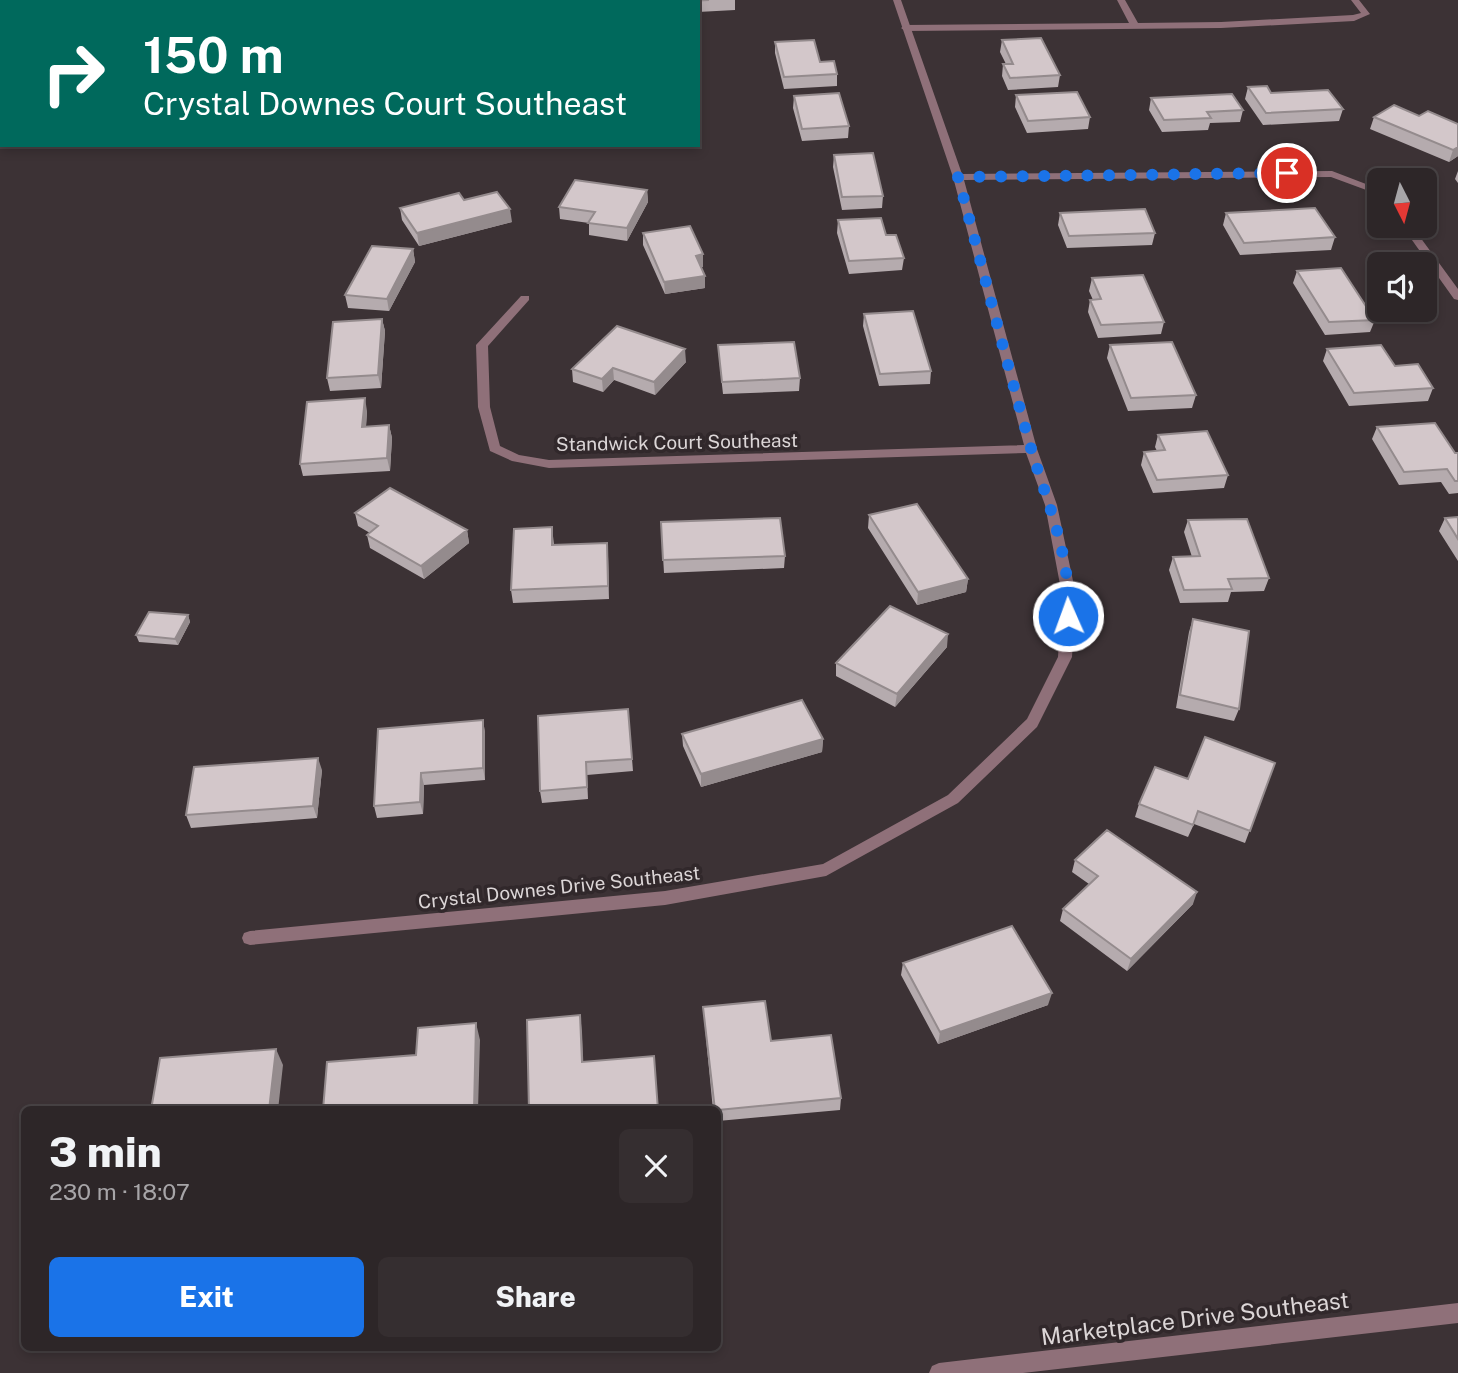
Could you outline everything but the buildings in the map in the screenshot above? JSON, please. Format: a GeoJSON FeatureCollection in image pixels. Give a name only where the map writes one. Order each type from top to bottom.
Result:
{"type":"FeatureCollection","features":[{"type":"Feature","properties":{"kind":"street","name":"Crystal Downes Drive Southeast"},"geometry":{"type":"LineString","coordinates":[[250,938],[665,898],[827,870],[953,799],[1032,723],[1065,657],[1069,595],[1051,505],[1031,449],[958,177],[897,0]]}},
{"type":"Feature","properties":{"kind":"street"},"geometry":{"type":"LineString","coordinates":[[1121,0],[1135,26]]}},
{"type":"Feature","properties":{"kind":"street"},"geometry":{"type":"LineString","coordinates":[[905,28],[1135,26],[1354,18],[1366,14],[1355,0]]}},
{"type":"Feature","properties":{"kind":"street"},"geometry":{"type":"LineString","coordinates":[[958,177],[1332,174],[1367,187]]}},
{"type":"Feature","properties":{"kind":"street"},"geometry":{"type":"LineString","coordinates":[[1416,238],[1458,297]]}},
{"type":"Feature","properties":{"kind":"street","name":"Standwick Court Southeast"},"geometry":{"type":"LineString","coordinates":[[525,298],[482,345],[484,407],[494,449],[516,458],[549,464],[1031,449]]}},
{"type":"Feature","properties":{"kind":"street","name":"Marketplace Drive Southeast"},"geometry":{"type":"LineString","coordinates":[[939,1373],[1456,1317]]}},
{"type":"Feature","properties":{"kind":"route"},"geometry":{"type":"LineString","coordinates":[[1068,616],[1069,595],[1051,505],[1031,449],[958,177],[1287,173]]}}]}
